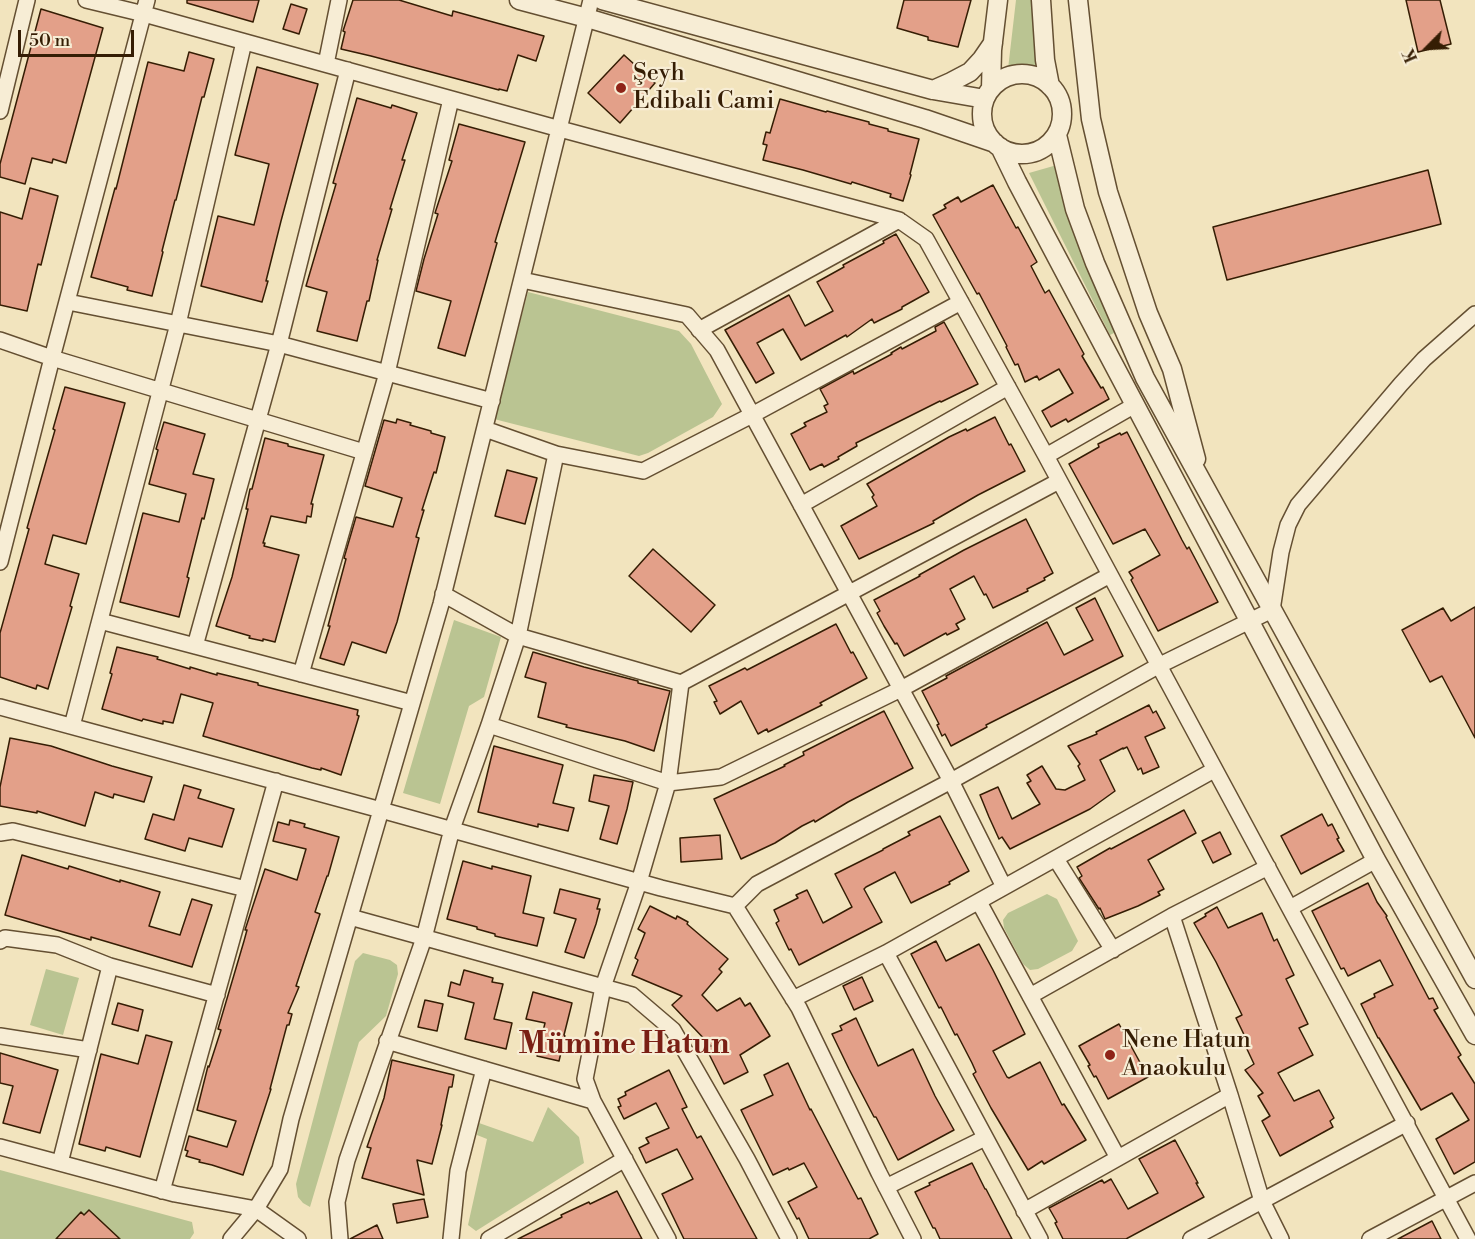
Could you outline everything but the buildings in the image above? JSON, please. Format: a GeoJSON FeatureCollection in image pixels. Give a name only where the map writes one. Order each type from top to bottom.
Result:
{"type":"FeatureCollection","features":[{"type":"Feature","properties":{"kind":"street"},"geometry":{"type":"LineString","coordinates":[[0,111],[3,87],[27,0]]}},
{"type":"Feature","properties":{"kind":"street"},"geometry":{"type":"LineString","coordinates":[[86,0],[146,7],[244,42],[899,220],[926,239],[1046,456],[1468,1239]]}},
{"type":"Feature","properties":{"kind":"street"},"geometry":{"type":"LineString","coordinates":[[326,64],[339,0]]}},
{"type":"Feature","properties":{"kind":"street"},"geometry":{"type":"LineString","coordinates":[[519,0],[587,18],[925,119],[997,145],[1376,860],[1475,1035]]}},
{"type":"Feature","properties":{"kind":"street"},"geometry":{"type":"LineString","coordinates":[[231,1239],[256,1209],[280,1169],[291,1119],[443,594],[591,0]]}},
{"type":"Feature","properties":{"kind":"street"},"geometry":{"type":"LineString","coordinates":[[602,0],[933,90],[988,94]]}},
{"type":"Feature","properties":{"kind":"street"},"geometry":{"type":"LineString","coordinates":[[988,94],[1000,81],[1010,76],[1022,74],[1044,81],[1059,100],[1062,111],[1057,135],[1039,151],[1016,154],[1004,150],[987,134],[982,111],[988,94],[998,0]]}},
{"type":"Feature","properties":{"kind":"street"},"geometry":{"type":"LineString","coordinates":[[1041,0],[1050,86]]}},
{"type":"Feature","properties":{"kind":"street"},"geometry":{"type":"LineString","coordinates":[[1078,0],[1091,119],[1108,192],[1148,313],[1172,369],[1204,487]]}},
{"type":"Feature","properties":{"kind":"street"},"geometry":{"type":"LineString","coordinates":[[0,562],[146,7]]}},
{"type":"Feature","properties":{"kind":"street"},"geometry":{"type":"LineString","coordinates":[[72,726],[177,324],[244,42]]}},
{"type":"Feature","properties":{"kind":"street"},"geometry":{"type":"LineString","coordinates":[[933,90],[970,72],[993,43]]}},
{"type":"Feature","properties":{"kind":"street"},"geometry":{"type":"LineString","coordinates":[[195,646],[279,344],[348,70]]}},
{"type":"Feature","properties":{"kind":"street"},"geometry":{"type":"LineString","coordinates":[[301,674],[387,373],[451,99]]}},
{"type":"Feature","properties":{"kind":"street"},"geometry":{"type":"LineString","coordinates":[[1057,135],[1075,209],[1145,378],[1475,979]]}},
{"type":"Feature","properties":{"kind":"street"},"geometry":{"type":"LineString","coordinates":[[699,330],[899,220]]}},
{"type":"Feature","properties":{"kind":"street"},"geometry":{"type":"LineString","coordinates":[[522,280],[687,315],[717,350],[951,781],[1004,887]]}},
{"type":"Feature","properties":{"kind":"street"},"geometry":{"type":"LineString","coordinates":[[68,302],[279,344],[492,401]]}},
{"type":"Feature","properties":{"kind":"street"},"geometry":{"type":"LineString","coordinates":[[484,429],[556,454],[643,471],[961,302]]}},
{"type":"Feature","properties":{"kind":"street"},"geometry":{"type":"LineString","coordinates":[[1272,610],[1281,552],[1288,525],[1298,505],[1424,359],[1475,314]]}},
{"type":"Feature","properties":{"kind":"street"},"geometry":{"type":"LineString","coordinates":[[0,340],[52,358],[364,452]]}},
{"type":"Feature","properties":{"kind":"street"},"geometry":{"type":"LineString","coordinates":[[801,505],[1008,387]]}},
{"type":"Feature","properties":{"kind":"street"},"geometry":{"type":"LineString","coordinates":[[1046,456],[1135,405]]}},
{"type":"Feature","properties":{"kind":"street"},"geometry":{"type":"LineString","coordinates":[[340,1239],[337,1202],[345,1170],[387,1041],[424,938],[452,829],[518,636],[556,454]]}},
{"type":"Feature","properties":{"kind":"street"},"geometry":{"type":"LineString","coordinates":[[443,594],[518,636],[681,683],[1059,481]]}},
{"type":"Feature","properties":{"kind":"street"},"geometry":{"type":"LineString","coordinates":[[489,725],[668,783],[721,777],[901,689],[1110,575]]}},
{"type":"Feature","properties":{"kind":"street"},"geometry":{"type":"LineString","coordinates":[[735,906],[757,884],[951,781],[1158,666],[1272,610]]}},
{"type":"Feature","properties":{"kind":"street"},"geometry":{"type":"LineString","coordinates":[[99,621],[412,703]]}},
{"type":"Feature","properties":{"kind":"street"},"geometry":{"type":"LineString","coordinates":[[668,1239],[593,1101],[585,1079],[603,987],[639,882],[668,783],[681,683]]}},
{"type":"Feature","properties":{"kind":"street"},"geometry":{"type":"LineString","coordinates":[[0,707],[639,882],[735,906],[799,1008],[913,1239]]}},
{"type":"Feature","properties":{"kind":"street"},"geometry":{"type":"LineString","coordinates":[[793,999],[886,953],[1215,770]]}},
{"type":"Feature","properties":{"kind":"street"},"geometry":{"type":"LineString","coordinates":[[162,1191],[276,781]]}},
{"type":"Feature","properties":{"kind":"street"},"geometry":{"type":"LineString","coordinates":[[0,833],[13,831],[246,889]]}},
{"type":"Feature","properties":{"kind":"street"},"geometry":{"type":"LineString","coordinates":[[1056,859],[1113,950]]}},
{"type":"Feature","properties":{"kind":"street"},"geometry":{"type":"LineString","coordinates":[[1290,908],[1376,860]]}},
{"type":"Feature","properties":{"kind":"street"},"geometry":{"type":"LineString","coordinates":[[1030,996],[1172,916],[1268,867]]}},
{"type":"Feature","properties":{"kind":"street"},"geometry":{"type":"LineString","coordinates":[[979,902],[1118,1158]]}},
{"type":"Feature","properties":{"kind":"street"},"geometry":{"type":"LineString","coordinates":[[1172,916],[1262,1201],[1281,1239]]}},
{"type":"Feature","properties":{"kind":"street"},"geometry":{"type":"LineString","coordinates":[[350,917],[632,995],[673,1030],[747,1159],[789,1239]]}},
{"type":"Feature","properties":{"kind":"street"},"geometry":{"type":"LineString","coordinates":[[0,941],[5,938],[57,945],[111,966],[216,995]]}},
{"type":"Feature","properties":{"kind":"street"},"geometry":{"type":"LineString","coordinates":[[886,953],[1040,1239]]}},
{"type":"Feature","properties":{"kind":"street"},"geometry":{"type":"LineString","coordinates":[[60,1163],[111,966]]}},
{"type":"Feature","properties":{"kind":"street"},"geometry":{"type":"LineString","coordinates":[[0,1036],[89,1050]]}},
{"type":"Feature","properties":{"kind":"street"},"geometry":{"type":"LineString","coordinates":[[387,1041],[593,1101]]}},
{"type":"Feature","properties":{"kind":"street"},"geometry":{"type":"LineString","coordinates":[[451,1239],[458,1172],[483,1069]]}},
{"type":"Feature","properties":{"kind":"street"},"geometry":{"type":"LineString","coordinates":[[1024,1211],[1230,1095]]}},
{"type":"Feature","properties":{"kind":"street"},"geometry":{"type":"LineString","coordinates":[[1191,1239],[1407,1123]]}},
{"type":"Feature","properties":{"kind":"street"},"geometry":{"type":"LineString","coordinates":[[886,1187],[985,1138]]}},
{"type":"Feature","properties":{"kind":"street"},"geometry":{"type":"LineString","coordinates":[[0,1147],[162,1191],[256,1209],[298,1239]]}},
{"type":"Feature","properties":{"kind":"street"},"geometry":{"type":"LineString","coordinates":[[489,1239],[625,1159]]}},
{"type":"Feature","properties":{"kind":"street"},"geometry":{"type":"LineString","coordinates":[[1370,1239],[1475,1183]]}},
{"type":"Feature","properties":{"kind":"green space"},"geometry":{"type":"Polygon","coordinates":[[[1016,0],[1034,0],[1039,69],[1008,69],[1016,0]]]}},
{"type":"Feature","properties":{"kind":"green space"},"geometry":{"type":"Polygon","coordinates":[[[1057,165],[1116,332],[1110,335],[1029,173],[1057,165]]]}},
{"type":"Feature","properties":{"kind":"green space"},"geometry":{"type":"Polygon","coordinates":[[[528,292],[679,331],[691,344],[722,404],[713,417],[639,456],[494,419],[528,292]]]}},
{"type":"Feature","properties":{"kind":"green space"},"geometry":{"type":"Polygon","coordinates":[[[454,620],[501,637],[484,697],[469,706],[440,804],[403,793],[454,620]]]}},
{"type":"Feature","properties":{"kind":"green space"},"geometry":{"type":"Polygon","coordinates":[[[1047,894],[1057,899],[1078,941],[1072,951],[1038,969],[1030,970],[1023,964],[1004,928],[1003,920],[1008,913],[1047,894]]]}},
{"type":"Feature","properties":{"kind":"green space"},"geometry":{"type":"Polygon","coordinates":[[[363,953],[390,960],[397,965],[398,974],[386,1016],[359,1042],[310,1207],[298,1197],[296,1184],[355,961],[363,953]]]}},
{"type":"Feature","properties":{"kind":"green space"},"geometry":{"type":"Polygon","coordinates":[[[46,969],[79,978],[63,1035],[30,1025],[46,969]]]}},
{"type":"Feature","properties":{"kind":"green space"},"geometry":{"type":"Polygon","coordinates":[[[548,1107],[579,1137],[584,1163],[476,1231],[468,1225],[487,1139],[477,1135],[479,1123],[533,1142],[548,1107]]]}},
{"type":"Feature","properties":{"kind":"green space"},"geometry":{"type":"Polygon","coordinates":[[[0,1170],[192,1222],[194,1233],[190,1239],[0,1239],[0,1170]]]}},
{"type":"Feature","properties":{"kind":"place","name":"Şeyh Edibali Cami"},"geometry":{"type":"Point","coordinates":[621,88]}},
{"type":"Feature","properties":{"kind":"place","name":"Nene Hatun Anaokulu"},"geometry":{"type":"Point","coordinates":[1110,1055]}},
{"type":"Feature","properties":{"kind":"district","name":"Mümine Hatun"},"geometry":{"type":"Point","coordinates":[624,1046]}}]}
